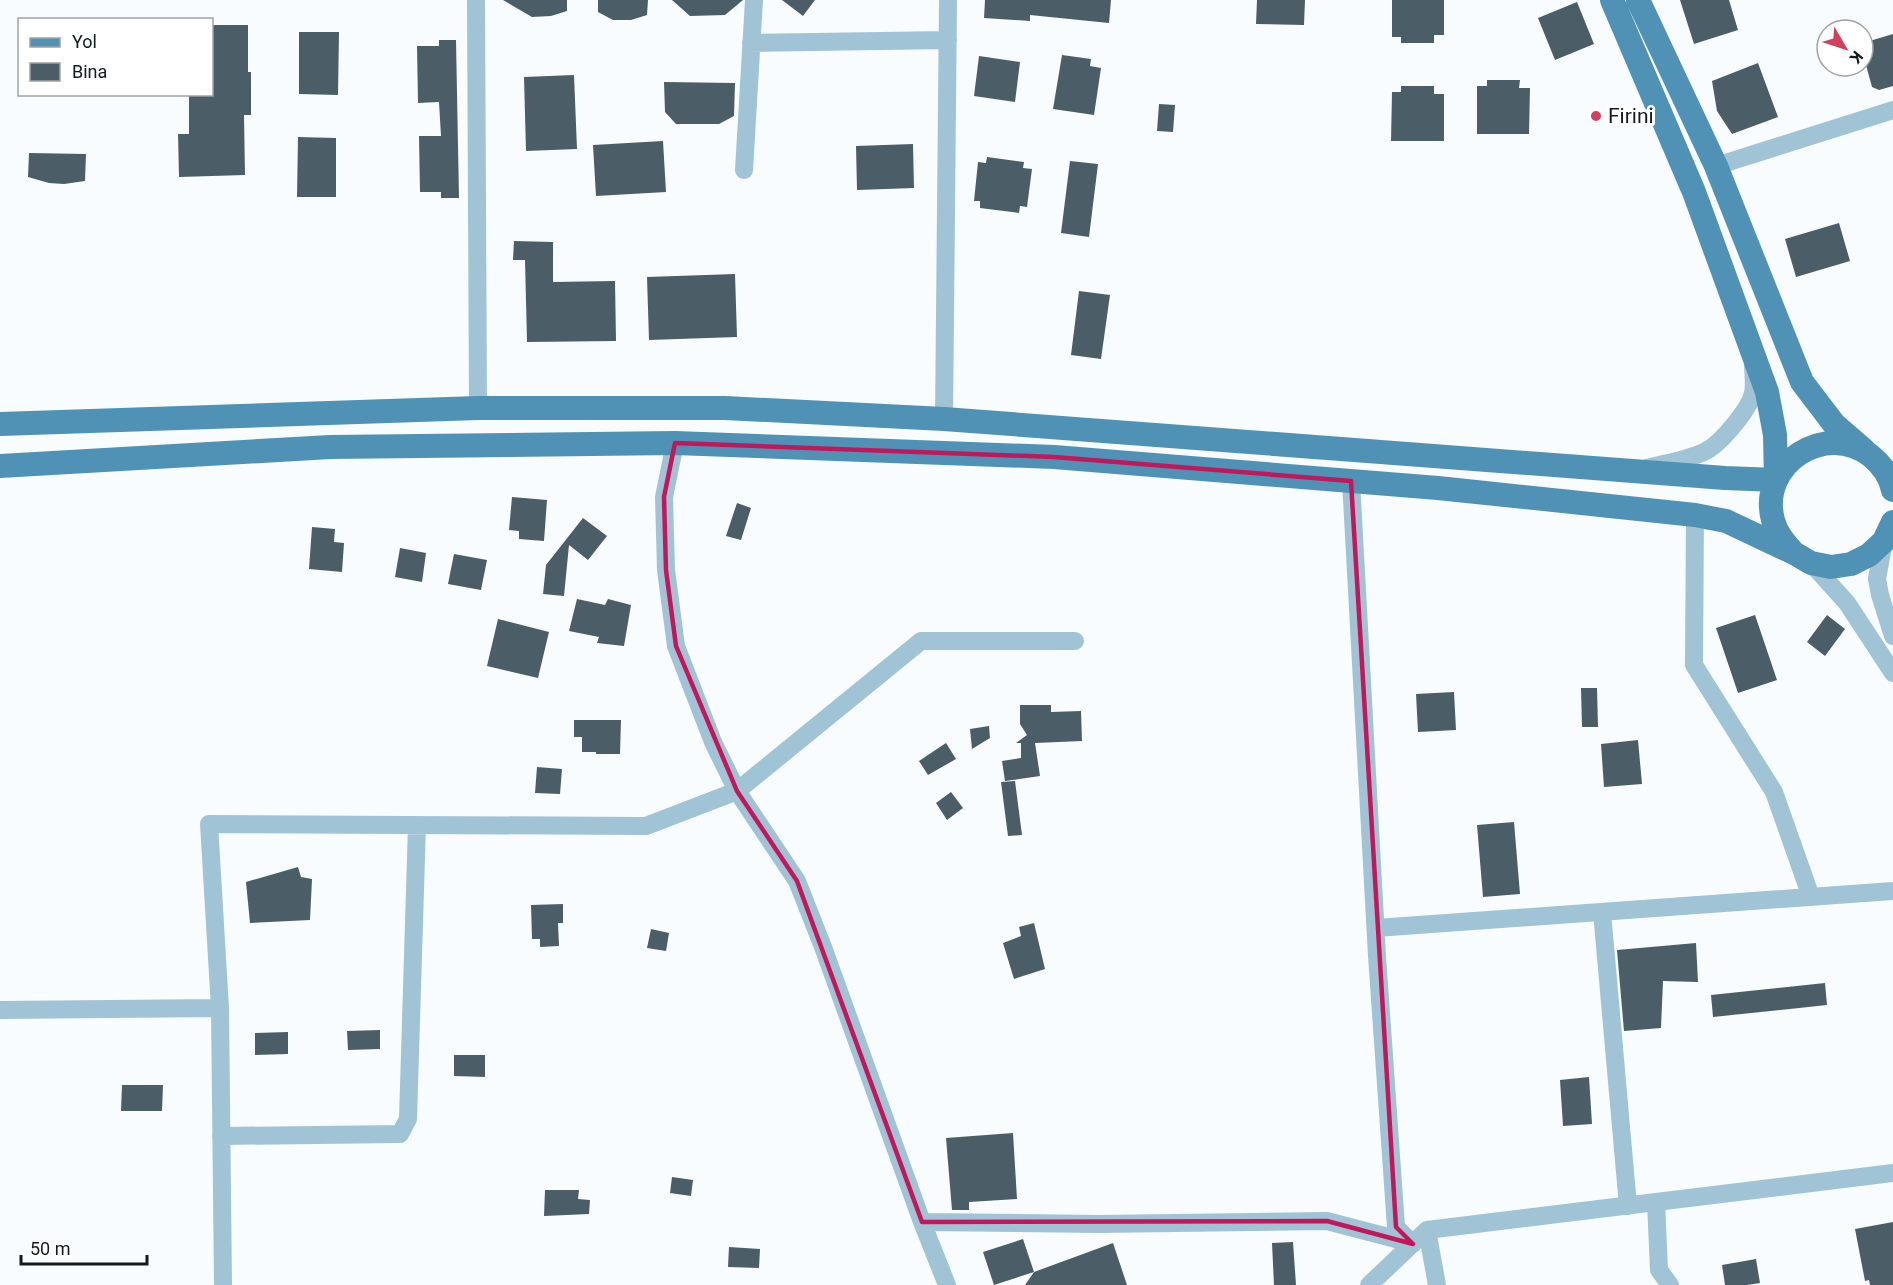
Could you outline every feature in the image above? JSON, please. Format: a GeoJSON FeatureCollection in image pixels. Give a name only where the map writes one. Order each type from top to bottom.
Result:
{"type":"FeatureCollection","features":[{"type":"Feature","properties":{"kind":"main road"},"geometry":{"type":"LineString","coordinates":[[1612,0],[1694,192],[1767,392],[1775,435],[1776,480],[1771,500],[1773,520],[1780,538],[1803,558]]}},
{"type":"Feature","properties":{"kind":"main road"},"geometry":{"type":"LineString","coordinates":[[1638,0],[1716,166],[1802,382],[1834,424],[1879,461],[1891,481],[1893,490]]}},
{"type":"Feature","properties":{"kind":"main road"},"geometry":{"type":"LineString","coordinates":[[0,424],[478,408],[724,408],[944,419],[1776,480]]}},
{"type":"Feature","properties":{"kind":"main road"},"geometry":{"type":"LineString","coordinates":[[0,466],[330,447],[675,443],[1054,458],[1438,488],[1695,515],[1726,521],[1803,558],[1831,567],[1851,564],[1869,555],[1890,534]]}},
{"type":"Feature","properties":{"kind":"main road"},"geometry":{"type":"LineString","coordinates":[[1776,480],[1787,463],[1804,450],[1823,443],[1844,443],[1879,461]]}},
{"type":"Feature","properties":{"kind":"street"},"geometry":{"type":"LineString","coordinates":[[476,0],[478,408]]}},
{"type":"Feature","properties":{"kind":"street"},"geometry":{"type":"LineString","coordinates":[[744,170],[754,0]]}},
{"type":"Feature","properties":{"kind":"street"},"geometry":{"type":"LineString","coordinates":[[944,419],[948,0]]}},
{"type":"Feature","properties":{"kind":"street"},"geometry":{"type":"LineString","coordinates":[[752,43],[948,40]]}},
{"type":"Feature","properties":{"kind":"street"},"geometry":{"type":"LineString","coordinates":[[1716,166],[1893,110]]}},
{"type":"Feature","properties":{"kind":"street"},"geometry":{"type":"LineString","coordinates":[[1636,471],[1708,450],[1729,430],[1744,411],[1752,395],[1752,349]]}},
{"type":"Feature","properties":{"kind":"street"},"geometry":{"type":"LineString","coordinates":[[675,443],[664,497],[666,570],[676,646],[713,742],[737,791],[796,881],[823,947],[947,1285]]}},
{"type":"Feature","properties":{"kind":"street"},"geometry":{"type":"LineString","coordinates":[[1352,481],[1376,928],[1396,1227],[1413,1244]]}},
{"type":"Feature","properties":{"kind":"street"},"geometry":{"type":"LineString","coordinates":[[1695,515],[1694,665],[1774,792],[1811,897]]}},
{"type":"Feature","properties":{"kind":"street"},"geometry":{"type":"LineString","coordinates":[[1890,534],[1878,579],[1880,595],[1893,636]]}},
{"type":"Feature","properties":{"kind":"street"},"geometry":{"type":"LineString","coordinates":[[1803,558],[1847,603],[1893,674]]}},
{"type":"Feature","properties":{"kind":"street"},"geometry":{"type":"LineString","coordinates":[[222,1285],[220,1008],[209,824],[646,826],[737,791],[921,641],[1076,641]]}},
{"type":"Feature","properties":{"kind":"street"},"geometry":{"type":"LineString","coordinates":[[221,1136],[400,1134],[408,1119],[417,825]]}},
{"type":"Feature","properties":{"kind":"street"},"geometry":{"type":"LineString","coordinates":[[1376,928],[1893,891]]}},
{"type":"Feature","properties":{"kind":"street"},"geometry":{"type":"LineString","coordinates":[[1602,912],[1628,1206]]}},
{"type":"Feature","properties":{"kind":"street"},"geometry":{"type":"LineString","coordinates":[[0,1010],[220,1008]]}},
{"type":"Feature","properties":{"kind":"street"},"geometry":{"type":"LineString","coordinates":[[1369,1285],[1427,1230],[1893,1173]]}},
{"type":"Feature","properties":{"kind":"street"},"geometry":{"type":"LineString","coordinates":[[1656,1202],[1659,1270],[1670,1285]]}},
{"type":"Feature","properties":{"kind":"street"},"geometry":{"type":"LineString","coordinates":[[922,1222],[1098,1224],[1327,1221],[1413,1244]]}},
{"type":"Feature","properties":{"kind":"street"},"geometry":{"type":"LineString","coordinates":[[1427,1230],[1437,1285]]}},
{"type":"Feature","properties":{"kind":"highlighted area"},"geometry":{"type":"Polygon","coordinates":[[[675,443],[1054,457],[1351,481],[1396,1227],[1413,1244],[1327,1221],[922,1222],[797,881],[737,791],[676,646],[666,570],[664,497],[675,443]]]}},
{"type":"Feature","properties":{"kind":"building"},"geometry":{"type":"Polygon","coordinates":[[[503,0],[567,0],[567,11],[551,16],[532,17],[503,0]]]}},
{"type":"Feature","properties":{"kind":"building"},"geometry":{"type":"Polygon","coordinates":[[[598,0],[648,0],[647,15],[631,20],[613,20],[598,12],[598,0]]]}},
{"type":"Feature","properties":{"kind":"building"},"geometry":{"type":"Polygon","coordinates":[[[672,0],[743,0],[725,15],[690,16],[672,0]]]}},
{"type":"Feature","properties":{"kind":"building"},"geometry":{"type":"Polygon","coordinates":[[[782,0],[815,0],[803,16],[782,0]]]}},
{"type":"Feature","properties":{"kind":"building"},"geometry":{"type":"Polygon","coordinates":[[[985,0],[1111,0],[1109,23],[1030,15],[1030,21],[984,18],[985,0]]]}},
{"type":"Feature","properties":{"kind":"building"},"geometry":{"type":"Polygon","coordinates":[[[1257,0],[1305,0],[1304,25],[1256,24],[1257,0]]]}},
{"type":"Feature","properties":{"kind":"building"},"geometry":{"type":"Polygon","coordinates":[[[1392,0],[1444,0],[1444,35],[1434,35],[1434,43],[1401,43],[1401,37],[1392,37],[1392,0]]]}},
{"type":"Feature","properties":{"kind":"building"},"geometry":{"type":"Polygon","coordinates":[[[1680,0],[1729,0],[1738,30],[1694,44],[1680,0]]]}},
{"type":"Feature","properties":{"kind":"building"},"geometry":{"type":"Polygon","coordinates":[[[1577,2],[1594,44],[1555,60],[1538,18],[1577,2]]]}},
{"type":"Feature","properties":{"kind":"building"},"geometry":{"type":"Polygon","coordinates":[[[213,25],[248,25],[251,115],[244,115],[245,175],[179,177],[178,134],[189,134],[189,96],[213,96],[213,25]]]}},
{"type":"Feature","properties":{"kind":"building"},"geometry":{"type":"Polygon","coordinates":[[[299,32],[339,32],[338,95],[299,94],[299,32]]]}},
{"type":"Feature","properties":{"kind":"building"},"geometry":{"type":"Polygon","coordinates":[[[1893,34],[1893,86],[1879,90],[1872,87],[1870,78],[1875,78],[1875,39],[1893,34]]]}},
{"type":"Feature","properties":{"kind":"building"},"geometry":{"type":"Polygon","coordinates":[[[439,40],[456,40],[459,198],[441,198],[441,192],[420,192],[419,136],[441,136],[439,102],[418,103],[417,46],[439,46],[439,40]]]}},
{"type":"Feature","properties":{"kind":"building"},"geometry":{"type":"Polygon","coordinates":[[[1062,55],[1091,59],[1090,66],[1101,68],[1094,115],[1053,109],[1062,55]]]}},
{"type":"Feature","properties":{"kind":"building"},"geometry":{"type":"Polygon","coordinates":[[[979,56],[1020,62],[1015,102],[974,96],[979,56]]]}},
{"type":"Feature","properties":{"kind":"building"},"geometry":{"type":"Polygon","coordinates":[[[1758,63],[1778,117],[1732,134],[1717,111],[1712,81],[1758,63]]]}},
{"type":"Feature","properties":{"kind":"building"},"geometry":{"type":"Polygon","coordinates":[[[574,75],[577,149],[526,151],[524,77],[574,75]]]}},
{"type":"Feature","properties":{"kind":"building"},"geometry":{"type":"Polygon","coordinates":[[[1487,80],[1520,80],[1519,88],[1530,88],[1529,134],[1477,134],[1477,86],[1487,86],[1487,80]]]}},
{"type":"Feature","properties":{"kind":"building"},"geometry":{"type":"Polygon","coordinates":[[[664,82],[735,83],[734,116],[719,124],[676,124],[665,112],[664,82]]]}},
{"type":"Feature","properties":{"kind":"building"},"geometry":{"type":"Polygon","coordinates":[[[1401,86],[1434,86],[1434,94],[1444,94],[1444,141],[1391,141],[1392,92],[1401,92],[1401,86]]]}},
{"type":"Feature","properties":{"kind":"building"},"geometry":{"type":"Polygon","coordinates":[[[1159,104],[1175,105],[1173,132],[1157,131],[1159,104]]]}},
{"type":"Feature","properties":{"kind":"building"},"geometry":{"type":"Polygon","coordinates":[[[298,137],[336,138],[336,197],[297,197],[298,137]]]}},
{"type":"Feature","properties":{"kind":"building"},"geometry":{"type":"Polygon","coordinates":[[[663,141],[666,192],[596,196],[593,145],[663,141]]]}},
{"type":"Feature","properties":{"kind":"building"},"geometry":{"type":"Polygon","coordinates":[[[913,144],[914,188],[857,190],[856,146],[913,144]]]}},
{"type":"Feature","properties":{"kind":"building"},"geometry":{"type":"Polygon","coordinates":[[[29,153],[86,154],[85,181],[64,184],[49,183],[28,177],[29,153]]]}},
{"type":"Feature","properties":{"kind":"building"},"geometry":{"type":"Polygon","coordinates":[[[987,157],[1024,162],[1023,168],[1032,169],[1027,207],[1020,206],[1019,213],[980,208],[980,201],[974,201],[978,162],[986,163],[987,157]]]}},
{"type":"Feature","properties":{"kind":"building"},"geometry":{"type":"Polygon","coordinates":[[[1070,161],[1098,164],[1089,237],[1061,233],[1070,161]]]}},
{"type":"Feature","properties":{"kind":"building"},"geometry":{"type":"Polygon","coordinates":[[[1839,223],[1850,261],[1796,277],[1785,239],[1839,223]]]}},
{"type":"Feature","properties":{"kind":"building"},"geometry":{"type":"Polygon","coordinates":[[[514,241],[553,242],[553,282],[615,281],[616,341],[527,342],[525,260],[513,260],[514,241]]]}},
{"type":"Feature","properties":{"kind":"building"},"geometry":{"type":"Polygon","coordinates":[[[735,274],[737,337],[649,340],[647,277],[735,274]]]}},
{"type":"Feature","properties":{"kind":"building"},"geometry":{"type":"Polygon","coordinates":[[[1079,291],[1110,295],[1101,359],[1071,355],[1079,291]]]}},
{"type":"Feature","properties":{"kind":"building"},"geometry":{"type":"Polygon","coordinates":[[[512,497],[547,500],[544,541],[519,539],[519,531],[509,530],[512,497]]]}},
{"type":"Feature","properties":{"kind":"building"},"geometry":{"type":"Polygon","coordinates":[[[737,503],[751,508],[741,540],[726,536],[737,503]]]}},
{"type":"Feature","properties":{"kind":"building"},"geometry":{"type":"Polygon","coordinates":[[[583,518],[607,536],[588,560],[569,545],[564,596],[543,594],[546,565],[583,518]]]}},
{"type":"Feature","properties":{"kind":"building"},"geometry":{"type":"Polygon","coordinates":[[[312,527],[335,529],[334,542],[344,543],[342,572],[309,569],[312,527]]]}},
{"type":"Feature","properties":{"kind":"building"},"geometry":{"type":"Polygon","coordinates":[[[400,548],[426,553],[422,582],[395,577],[400,548]]]}},
{"type":"Feature","properties":{"kind":"building"},"geometry":{"type":"Polygon","coordinates":[[[454,554],[487,560],[481,590],[448,584],[454,554]]]}},
{"type":"Feature","properties":{"kind":"building"},"geometry":{"type":"Polygon","coordinates":[[[577,599],[605,605],[608,599],[631,605],[624,646],[597,643],[599,637],[569,631],[577,599]]]}},
{"type":"Feature","properties":{"kind":"building"},"geometry":{"type":"Polygon","coordinates":[[[1755,615],[1777,680],[1738,693],[1716,628],[1755,615]]]}},
{"type":"Feature","properties":{"kind":"building"},"geometry":{"type":"Polygon","coordinates":[[[1827,615],[1845,629],[1825,656],[1807,642],[1827,615]]]}},
{"type":"Feature","properties":{"kind":"building"},"geometry":{"type":"Polygon","coordinates":[[[498,619],[549,632],[538,678],[487,666],[498,619]]]}},
{"type":"Feature","properties":{"kind":"building"},"geometry":{"type":"Polygon","coordinates":[[[1581,688],[1597,688],[1598,727],[1582,727],[1581,688]]]}},
{"type":"Feature","properties":{"kind":"building"},"geometry":{"type":"Polygon","coordinates":[[[1454,692],[1456,730],[1418,732],[1416,694],[1454,692]]]}},
{"type":"Feature","properties":{"kind":"building"},"geometry":{"type":"Polygon","coordinates":[[[1020,705],[1051,705],[1051,712],[1081,711],[1082,741],[1035,743],[1040,776],[1005,781],[1002,761],[1021,758],[1021,743],[1016,743],[1027,735],[1020,724],[1020,705]]]}},
{"type":"Feature","properties":{"kind":"building"},"geometry":{"type":"Polygon","coordinates":[[[574,720],[621,720],[620,754],[582,752],[582,737],[574,737],[574,720]]]}},
{"type":"Feature","properties":{"kind":"building"},"geometry":{"type":"Polygon","coordinates":[[[989,726],[990,738],[972,749],[970,729],[989,726]]]}},
{"type":"Feature","properties":{"kind":"building"},"geometry":{"type":"Polygon","coordinates":[[[1638,740],[1642,784],[1604,787],[1601,744],[1638,740]]]}},
{"type":"Feature","properties":{"kind":"building"},"geometry":{"type":"Polygon","coordinates":[[[946,743],[956,759],[928,775],[919,761],[946,743]]]}},
{"type":"Feature","properties":{"kind":"building"},"geometry":{"type":"Polygon","coordinates":[[[537,767],[562,769],[560,794],[535,793],[537,767]]]}},
{"type":"Feature","properties":{"kind":"building"},"geometry":{"type":"Polygon","coordinates":[[[1015,781],[1022,835],[1008,836],[1001,782],[1015,781]]]}},
{"type":"Feature","properties":{"kind":"building"},"geometry":{"type":"Polygon","coordinates":[[[951,792],[963,808],[947,820],[936,803],[951,792]]]}},
{"type":"Feature","properties":{"kind":"building"},"geometry":{"type":"Polygon","coordinates":[[[1514,822],[1520,894],[1483,897],[1477,825],[1514,822]]]}},
{"type":"Feature","properties":{"kind":"building"},"geometry":{"type":"Polygon","coordinates":[[[298,867],[301,877],[312,879],[310,920],[250,923],[246,882],[298,867]]]}},
{"type":"Feature","properties":{"kind":"building"},"geometry":{"type":"Polygon","coordinates":[[[563,904],[563,923],[558,923],[559,946],[540,947],[540,939],[532,939],[531,905],[563,904]]]}},
{"type":"Feature","properties":{"kind":"building"},"geometry":{"type":"Polygon","coordinates":[[[1034,923],[1045,969],[1014,979],[1003,943],[1021,936],[1019,927],[1034,923]]]}},
{"type":"Feature","properties":{"kind":"building"},"geometry":{"type":"Polygon","coordinates":[[[651,929],[669,933],[666,951],[647,948],[651,929]]]}},
{"type":"Feature","properties":{"kind":"building"},"geometry":{"type":"Polygon","coordinates":[[[1696,943],[1698,982],[1663,981],[1661,1028],[1624,1031],[1617,950],[1696,943]]]}},
{"type":"Feature","properties":{"kind":"building"},"geometry":{"type":"Polygon","coordinates":[[[1825,983],[1827,1005],[1713,1017],[1711,995],[1825,983]]]}},
{"type":"Feature","properties":{"kind":"building"},"geometry":{"type":"Polygon","coordinates":[[[380,1030],[380,1049],[348,1050],[347,1031],[380,1030]]]}},
{"type":"Feature","properties":{"kind":"building"},"geometry":{"type":"Polygon","coordinates":[[[288,1032],[288,1054],[255,1055],[255,1033],[288,1032]]]}},
{"type":"Feature","properties":{"kind":"building"},"geometry":{"type":"Polygon","coordinates":[[[454,1055],[485,1055],[485,1077],[454,1076],[454,1055]]]}},
{"type":"Feature","properties":{"kind":"building"},"geometry":{"type":"Polygon","coordinates":[[[1589,1077],[1592,1124],[1563,1126],[1560,1080],[1589,1077]]]}},
{"type":"Feature","properties":{"kind":"building"},"geometry":{"type":"Polygon","coordinates":[[[122,1085],[163,1085],[162,1111],[121,1111],[122,1085]]]}},
{"type":"Feature","properties":{"kind":"building"},"geometry":{"type":"Polygon","coordinates":[[[1013,1133],[1017,1199],[969,1202],[969,1210],[952,1210],[946,1138],[1013,1133]]]}},
{"type":"Feature","properties":{"kind":"building"},"geometry":{"type":"Polygon","coordinates":[[[672,1177],[693,1180],[691,1196],[670,1193],[672,1177]]]}},
{"type":"Feature","properties":{"kind":"building"},"geometry":{"type":"Polygon","coordinates":[[[545,1190],[579,1190],[578,1199],[590,1200],[589,1214],[544,1216],[545,1190]]]}},
{"type":"Feature","properties":{"kind":"building"},"geometry":{"type":"Polygon","coordinates":[[[1893,1222],[1893,1285],[1870,1285],[1869,1280],[1865,1281],[1855,1229],[1893,1222]]]}},
{"type":"Feature","properties":{"kind":"building"},"geometry":{"type":"Polygon","coordinates":[[[1023,1239],[1034,1272],[994,1285],[983,1252],[1023,1239]]]}},
{"type":"Feature","properties":{"kind":"building"},"geometry":{"type":"Polygon","coordinates":[[[1293,1242],[1296,1285],[1274,1285],[1272,1243],[1293,1242]]]}},
{"type":"Feature","properties":{"kind":"building"},"geometry":{"type":"Polygon","coordinates":[[[1113,1243],[1127,1285],[1025,1285],[1034,1272],[1113,1243]]]}},
{"type":"Feature","properties":{"kind":"building"},"geometry":{"type":"Polygon","coordinates":[[[729,1247],[760,1249],[759,1268],[728,1267],[729,1247]]]}},
{"type":"Feature","properties":{"kind":"building"},"geometry":{"type":"Polygon","coordinates":[[[1756,1259],[1760,1283],[1725,1285],[1722,1265],[1756,1259]]]}},
{"type":"Feature","properties":{"kind":"place","name":"Firini"},"geometry":{"type":"Point","coordinates":[1596,116]}}]}
